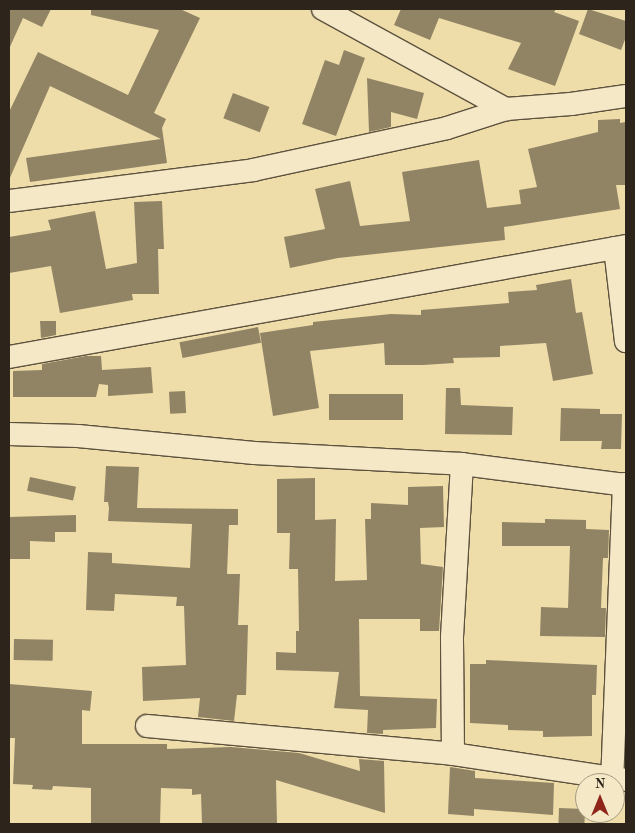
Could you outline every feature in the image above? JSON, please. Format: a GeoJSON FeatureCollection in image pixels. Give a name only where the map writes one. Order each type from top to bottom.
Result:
{"type":"FeatureCollection","features":[{"type":"Feature","properties":{"kind":"street"},"geometry":{"type":"LineString","coordinates":[[322,9],[506,109]]}},
{"type":"Feature","properties":{"kind":"street"},"geometry":{"type":"LineString","coordinates":[[9,200],[253,170],[447,128],[506,109],[571,104],[626,96]]}},
{"type":"Feature","properties":{"kind":"street"},"geometry":{"type":"LineString","coordinates":[[9,356],[621,247],[626,341]]}},
{"type":"Feature","properties":{"kind":"street"},"geometry":{"type":"LineString","coordinates":[[9,434],[78,436],[254,453],[462,464],[625,484],[619,773]]}},
{"type":"Feature","properties":{"kind":"street"},"geometry":{"type":"LineString","coordinates":[[453,754],[452,638],[462,464]]}},
{"type":"Feature","properties":{"kind":"street"},"geometry":{"type":"LineString","coordinates":[[147,726],[453,754],[579,773]]}},
{"type":"Feature","properties":{"kind":"building"},"geometry":{"type":"Polygon","coordinates":[[[9,9],[51,9],[42,27],[23,18],[9,49],[9,9]]]}},
{"type":"Feature","properties":{"kind":"building"},"geometry":{"type":"Polygon","coordinates":[[[91,9],[180,9],[200,18],[154,113],[166,119],[162,128],[167,163],[30,182],[26,158],[161,139],[50,86],[9,180],[9,112],[38,52],[128,95],[159,30],[91,15],[91,9]]]}},
{"type":"Feature","properties":{"kind":"building"},"geometry":{"type":"Polygon","coordinates":[[[401,9],[556,9],[554,12],[579,21],[555,86],[508,69],[521,43],[439,18],[430,40],[394,25],[401,9]]]}},
{"type":"Feature","properties":{"kind":"building"},"geometry":{"type":"Polygon","coordinates":[[[588,9],[626,21],[626,37],[621,50],[579,34],[588,9]]]}},
{"type":"Feature","properties":{"kind":"building"},"geometry":{"type":"Polygon","coordinates":[[[344,50],[365,58],[336,136],[302,124],[325,60],[339,65],[344,50]]]}},
{"type":"Feature","properties":{"kind":"building"},"geometry":{"type":"Polygon","coordinates":[[[367,78],[424,93],[417,119],[391,112],[391,127],[369,132],[367,78]]]}},
{"type":"Feature","properties":{"kind":"building"},"geometry":{"type":"Polygon","coordinates":[[[233,93],[269,107],[260,132],[223,118],[233,93]]]}},
{"type":"Feature","properties":{"kind":"building"},"geometry":{"type":"Polygon","coordinates":[[[620,119],[620,123],[626,122],[626,185],[616,185],[620,209],[504,227],[505,240],[338,258],[290,268],[284,237],[325,229],[315,189],[350,181],[360,226],[410,221],[402,172],[479,160],[487,208],[521,204],[519,190],[537,187],[528,149],[598,132],[598,120],[620,119]]]}},
{"type":"Feature","properties":{"kind":"building"},"geometry":{"type":"Polygon","coordinates":[[[162,201],[164,249],[158,249],[159,294],[132,294],[133,300],[60,313],[51,266],[9,273],[9,237],[51,230],[48,220],[95,211],[106,269],[137,263],[134,202],[162,201]]]}},
{"type":"Feature","properties":{"kind":"building"},"geometry":{"type":"Polygon","coordinates":[[[571,279],[576,313],[582,312],[593,374],[553,381],[546,343],[500,346],[500,357],[453,358],[454,363],[423,365],[385,365],[384,343],[310,351],[319,408],[273,416],[260,333],[313,325],[313,322],[391,314],[421,315],[421,310],[509,303],[508,292],[537,290],[536,285],[571,279]]]}},
{"type":"Feature","properties":{"kind":"building"},"geometry":{"type":"Polygon","coordinates":[[[40,321],[56,321],[56,335],[41,338],[40,321]]]}},
{"type":"Feature","properties":{"kind":"building"},"geometry":{"type":"Polygon","coordinates":[[[258,327],[261,343],[183,358],[179,342],[258,327]]]}},
{"type":"Feature","properties":{"kind":"building"},"geometry":{"type":"Polygon","coordinates":[[[86,356],[101,356],[102,370],[151,367],[153,393],[108,396],[108,385],[99,384],[96,397],[13,397],[13,371],[42,370],[42,364],[86,356]]]}},
{"type":"Feature","properties":{"kind":"building"},"geometry":{"type":"Polygon","coordinates":[[[446,388],[460,388],[461,405],[513,407],[512,435],[445,434],[446,388]]]}},
{"type":"Feature","properties":{"kind":"building"},"geometry":{"type":"Polygon","coordinates":[[[185,391],[186,413],[170,414],[169,392],[185,391]]]}},
{"type":"Feature","properties":{"kind":"building"},"geometry":{"type":"Polygon","coordinates":[[[329,394],[403,394],[403,420],[329,420],[329,394]]]}},
{"type":"Feature","properties":{"kind":"building"},"geometry":{"type":"Polygon","coordinates":[[[561,408],[600,409],[600,414],[622,414],[621,449],[601,449],[602,441],[560,441],[561,408]]]}},
{"type":"Feature","properties":{"kind":"building"},"geometry":{"type":"Polygon","coordinates":[[[106,466],[139,467],[137,508],[238,509],[238,525],[229,525],[227,574],[240,574],[238,625],[248,625],[246,695],[237,695],[234,721],[198,717],[200,698],[143,701],[142,667],[186,665],[184,606],[176,606],[177,597],[115,594],[114,611],[86,610],[88,552],[112,553],[112,563],[190,568],[192,524],[108,521],[108,502],[104,502],[106,466]]]}},
{"type":"Feature","properties":{"kind":"building"},"geometry":{"type":"Polygon","coordinates":[[[30,477],[76,487],[73,500],[27,491],[30,477]]]}},
{"type":"Feature","properties":{"kind":"building"},"geometry":{"type":"Polygon","coordinates":[[[315,478],[315,520],[336,519],[335,581],[367,580],[365,519],[371,519],[371,503],[408,505],[408,487],[443,486],[444,527],[420,528],[421,564],[443,567],[439,631],[420,631],[420,619],[359,619],[360,696],[437,699],[436,728],[383,730],[383,734],[367,733],[368,710],[334,708],[339,672],[276,670],[276,652],[296,653],[296,631],[299,631],[298,569],[289,569],[290,533],[277,533],[277,479],[315,478]]]}},
{"type":"Feature","properties":{"kind":"building"},"geometry":{"type":"Polygon","coordinates":[[[76,515],[76,532],[55,532],[55,542],[30,541],[30,559],[9,559],[9,517],[76,515]]]}},
{"type":"Feature","properties":{"kind":"building"},"geometry":{"type":"Polygon","coordinates":[[[545,519],[586,520],[586,529],[609,530],[608,558],[603,558],[601,608],[606,608],[605,637],[540,636],[541,607],[568,608],[570,546],[502,546],[502,522],[545,523],[545,519]]]}},
{"type":"Feature","properties":{"kind":"building"},"geometry":{"type":"Polygon","coordinates":[[[14,639],[53,640],[53,661],[14,660],[14,639]]]}},
{"type":"Feature","properties":{"kind":"building"},"geometry":{"type":"Polygon","coordinates":[[[486,660],[597,665],[596,695],[592,695],[592,736],[543,737],[543,731],[508,730],[508,725],[470,723],[470,664],[486,664],[486,660]]]}},
{"type":"Feature","properties":{"kind":"building"},"geometry":{"type":"Polygon","coordinates":[[[9,684],[92,691],[90,711],[82,710],[82,744],[167,744],[167,749],[231,747],[299,753],[360,771],[359,759],[384,761],[385,813],[276,780],[277,824],[202,824],[201,794],[192,795],[192,789],[161,788],[160,824],[91,824],[91,788],[53,786],[52,790],[32,789],[33,785],[13,784],[15,738],[9,738],[9,684]]]}},
{"type":"Feature","properties":{"kind":"building"},"geometry":{"type":"Polygon","coordinates":[[[450,767],[475,771],[475,778],[554,783],[553,815],[474,809],[474,816],[448,814],[450,767]]]}},
{"type":"Feature","properties":{"kind":"building"},"geometry":{"type":"Polygon","coordinates":[[[559,808],[575,809],[575,823],[584,824],[558,824],[559,808]]]}}]}
